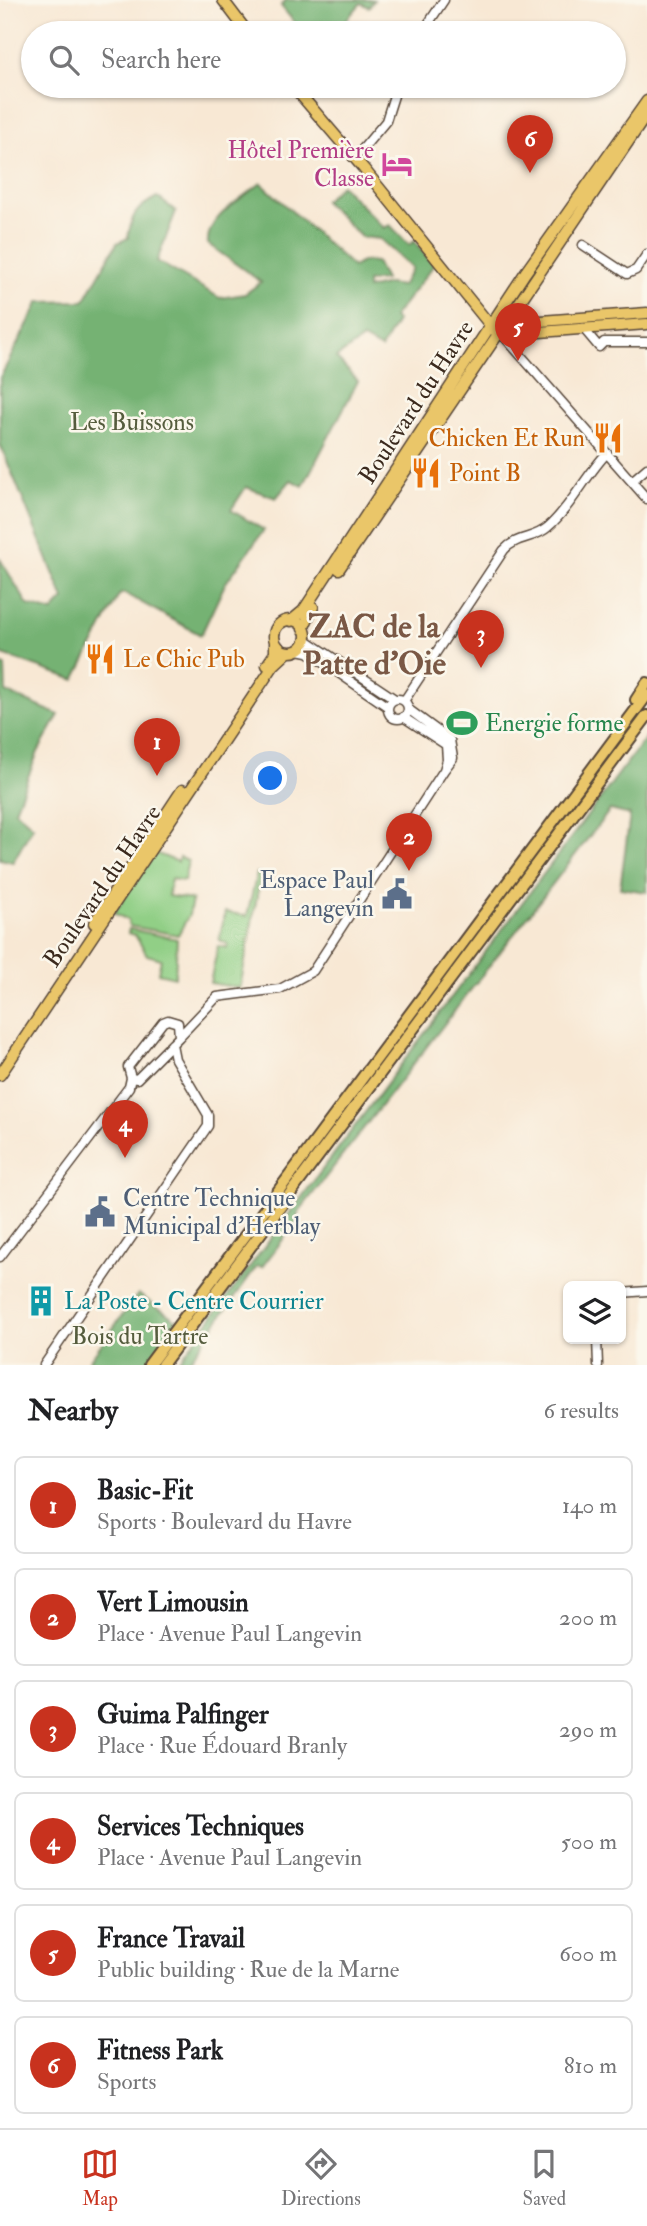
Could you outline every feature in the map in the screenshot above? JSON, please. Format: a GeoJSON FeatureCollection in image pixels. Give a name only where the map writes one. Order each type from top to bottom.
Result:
{"type":"FeatureCollection","features":[{"type":"Feature","properties":{"kind":"highway"},"geometry":{"type":"LineString","coordinates":[[625,724],[625,718],[647,683]]}},
{"type":"Feature","properties":{"kind":"highway"},"geometry":{"type":"LineString","coordinates":[[149,1365],[647,695]]}},
{"type":"Feature","properties":{"kind":"highway"},"geometry":{"type":"LineString","coordinates":[[162,1365],[647,716]]}},
{"type":"Feature","properties":{"kind":"main road"},"geometry":{"type":"LineString","coordinates":[[221,0],[234,21]]}},
{"type":"Feature","properties":{"kind":"main road"},"geometry":{"type":"LineString","coordinates":[[221,0],[238,21]]}},
{"type":"Feature","properties":{"kind":"main road"},"geometry":{"type":"LineString","coordinates":[[296,98],[422,241]]}},
{"type":"Feature","properties":{"kind":"main road"},"geometry":{"type":"LineString","coordinates":[[303,98],[497,327],[583,328],[647,324]]}},
{"type":"Feature","properties":{"kind":"main road"},"geometry":{"type":"LineString","coordinates":[[497,327],[515,287],[647,100]]}},
{"type":"Feature","properties":{"kind":"main road","name":"Boulevard du Havre"},"geometry":{"type":"LineString","coordinates":[[0,1064],[272,658],[276,628],[303,611],[497,327],[521,301],[647,114]]}},
{"type":"Feature","properties":{"kind":"main road"},"geometry":{"type":"LineString","coordinates":[[521,301],[526,316],[539,323]]}},
{"type":"Feature","properties":{"kind":"main road"},"geometry":{"type":"LineString","coordinates":[[497,327],[647,313]]}},
{"type":"Feature","properties":{"kind":"main road","name":"Boulevard du Havre"},"geometry":{"type":"LineString","coordinates":[[0,1075],[274,664],[293,651],[304,634],[313,606],[476,370],[497,327]]}},
{"type":"Feature","properties":{"kind":"main road"},"geometry":{"type":"LineString","coordinates":[[291,621],[304,634]]}},
{"type":"Feature","properties":{"kind":"main road"},"geometry":{"type":"LineString","coordinates":[[275,643],[293,651]]}},
{"type":"Feature","properties":{"kind":"street"},"geometry":{"type":"LineString","coordinates":[[430,21],[444,0]]}},
{"type":"Feature","properties":{"kind":"street"},"geometry":{"type":"LineString","coordinates":[[355,158],[386,121],[393,98]]}},
{"type":"Feature","properties":{"kind":"street"},"geometry":{"type":"LineString","coordinates":[[583,245],[628,274],[634,273],[647,254]]}},
{"type":"Feature","properties":{"kind":"street"},"geometry":{"type":"LineString","coordinates":[[497,327],[647,499]]}},
{"type":"Feature","properties":{"kind":"street"},"geometry":{"type":"LineString","coordinates":[[583,328],[599,347],[604,342],[647,342]]}},
{"type":"Feature","properties":{"kind":"street"},"geometry":{"type":"LineString","coordinates":[[388,715],[402,703],[504,550],[515,540],[537,534],[550,525],[607,453]]}},
{"type":"Feature","properties":{"kind":"street"},"geometry":{"type":"LineString","coordinates":[[632,481],[647,468]]}},
{"type":"Feature","properties":{"kind":"street"},"geometry":{"type":"LineString","coordinates":[[131,1077],[137,1079],[146,1072],[217,997],[280,989],[313,971],[453,758],[450,740],[304,634]]}},
{"type":"Feature","properties":{"kind":"street"},"geometry":{"type":"LineString","coordinates":[[293,651],[308,652],[388,715],[402,717],[446,744],[447,760],[444,770]]}},
{"type":"Feature","properties":{"kind":"street"},"geometry":{"type":"LineString","coordinates":[[402,703],[402,717]]}},
{"type":"Feature","properties":{"kind":"street"},"geometry":{"type":"LineString","coordinates":[[0,1256],[129,1087],[131,1077],[128,1067],[163,1022],[171,1020],[178,1023],[195,1019]]}},
{"type":"Feature","properties":{"kind":"street"},"geometry":{"type":"LineString","coordinates":[[178,1023],[179,1037]]}},
{"type":"Feature","properties":{"kind":"street"},"geometry":{"type":"LineString","coordinates":[[44,1365],[208,1126],[208,1115],[174,1059],[172,1044]]}},
{"type":"Feature","properties":{"kind":"street"},"geometry":{"type":"LineString","coordinates":[[626,1293],[647,1291]]}},
{"type":"Feature","properties":{"kind":"street"},"geometry":{"type":"LineString","coordinates":[[597,1344],[598,1365]]}},
{"type":"Feature","properties":{"kind":"green space"},"geometry":{"type":"Polygon","coordinates":[[[286,0],[374,0],[369,7],[361,3],[345,21],[293,21],[281,6],[286,0]]]}},
{"type":"Feature","properties":{"kind":"green space","name":"Les Buissons"},"geometry":{"type":"Polygon","coordinates":[[[261,183],[353,267],[363,261],[376,262],[385,280],[367,282],[367,289],[388,284],[402,286],[412,268],[380,239],[361,237],[324,201],[341,185],[384,228],[390,225],[409,245],[414,241],[434,265],[393,318],[397,321],[381,349],[363,339],[336,358],[358,381],[303,486],[291,480],[276,498],[246,487],[231,510],[264,530],[225,584],[201,635],[124,593],[119,595],[75,680],[0,654],[0,559],[28,605],[52,612],[64,599],[0,444],[0,378],[39,302],[84,301],[117,243],[128,238],[136,213],[157,197],[176,211],[157,261],[220,298],[245,294],[261,282],[208,244],[209,235],[212,226],[227,209],[261,183]]]}},
{"type":"Feature","properties":{"kind":"green space"},"geometry":{"type":"Polygon","coordinates":[[[0,664],[5,666],[6,692],[59,715],[38,752],[15,810],[33,826],[13,862],[0,859],[0,664]]]}},
{"type":"Feature","properties":{"kind":"green space"},"geometry":{"type":"Polygon","coordinates":[[[647,736],[647,892],[620,888],[630,815],[610,810],[298,1213],[297,1221],[262,1267],[257,1266],[186,1365],[176,1365],[647,736]]]}},
{"type":"Feature","properties":{"kind":"green space"},"geometry":{"type":"Polygon","coordinates":[[[155,853],[178,862],[179,857],[188,861],[184,881],[171,879],[168,896],[192,900],[189,915],[178,935],[129,926],[128,920],[114,913],[155,853]]]}},
{"type":"Feature","properties":{"kind":"green space"},"geometry":{"type":"Polygon","coordinates":[[[257,873],[261,874],[240,988],[210,983],[218,946],[227,948],[228,944],[219,940],[225,912],[247,916],[257,873]]]}},
{"type":"Feature","properties":{"kind":"green space"},"geometry":{"type":"Polygon","coordinates":[[[129,929],[177,939],[175,977],[158,973],[161,959],[147,955],[135,935],[128,933],[129,929]]]}},
{"type":"Feature","properties":{"kind":"green space","name":"Bois du Tartre"},"geometry":{"type":"Polygon","coordinates":[[[138,1294],[181,1323],[149,1365],[86,1365],[138,1294]]]}},
{"type":"Feature","properties":{"kind":"place","name":"Hôtel Première Classe"},"geometry":{"type":"Point","coordinates":[397,164]}},
{"type":"Feature","properties":{"kind":"place","name":"Fitness Park"},"geometry":{"type":"Point","coordinates":[530,173]}},
{"type":"Feature","properties":{"kind":"place","name":"France Travail"},"geometry":{"type":"Point","coordinates":[518,361]}},
{"type":"Feature","properties":{"kind":"place","name":"Chicken Et Run"},"geometry":{"type":"Point","coordinates":[608,438]}},
{"type":"Feature","properties":{"kind":"place","name":"Point B"},"geometry":{"type":"Point","coordinates":[426,473]}},
{"type":"Feature","properties":{"kind":"place","name":"Le Chic Pub"},"geometry":{"type":"Point","coordinates":[100,659]}},
{"type":"Feature","properties":{"kind":"place","name":"Guima Palfinger"},"geometry":{"type":"Point","coordinates":[481,668]}},
{"type":"Feature","properties":{"kind":"place","name":"Energie forme"},"geometry":{"type":"Point","coordinates":[462,723]}},
{"type":"Feature","properties":{"kind":"place","name":"Basic-Fit"},"geometry":{"type":"Point","coordinates":[157,776]}},
{"type":"Feature","properties":{"kind":"place","name":"Vert Limousin"},"geometry":{"type":"Point","coordinates":[409,871]}},
{"type":"Feature","properties":{"kind":"place","name":"Espace Paul Langevin"},"geometry":{"type":"Point","coordinates":[397,894]}},
{"type":"Feature","properties":{"kind":"place","name":"Services Techniques"},"geometry":{"type":"Point","coordinates":[125,1158]}},
{"type":"Feature","properties":{"kind":"place","name":"Centre Technique Municipal d'Herblay"},"geometry":{"type":"Point","coordinates":[100,1212]}},
{"type":"Feature","properties":{"kind":"place","name":"La Poste - Centre Courrier"},"geometry":{"type":"Point","coordinates":[41,1301]}},
{"type":"Feature","properties":{"kind":"district","name":"ZAC de la Patte d'Oie"},"geometry":{"type":"Point","coordinates":[374,644]}}]}
